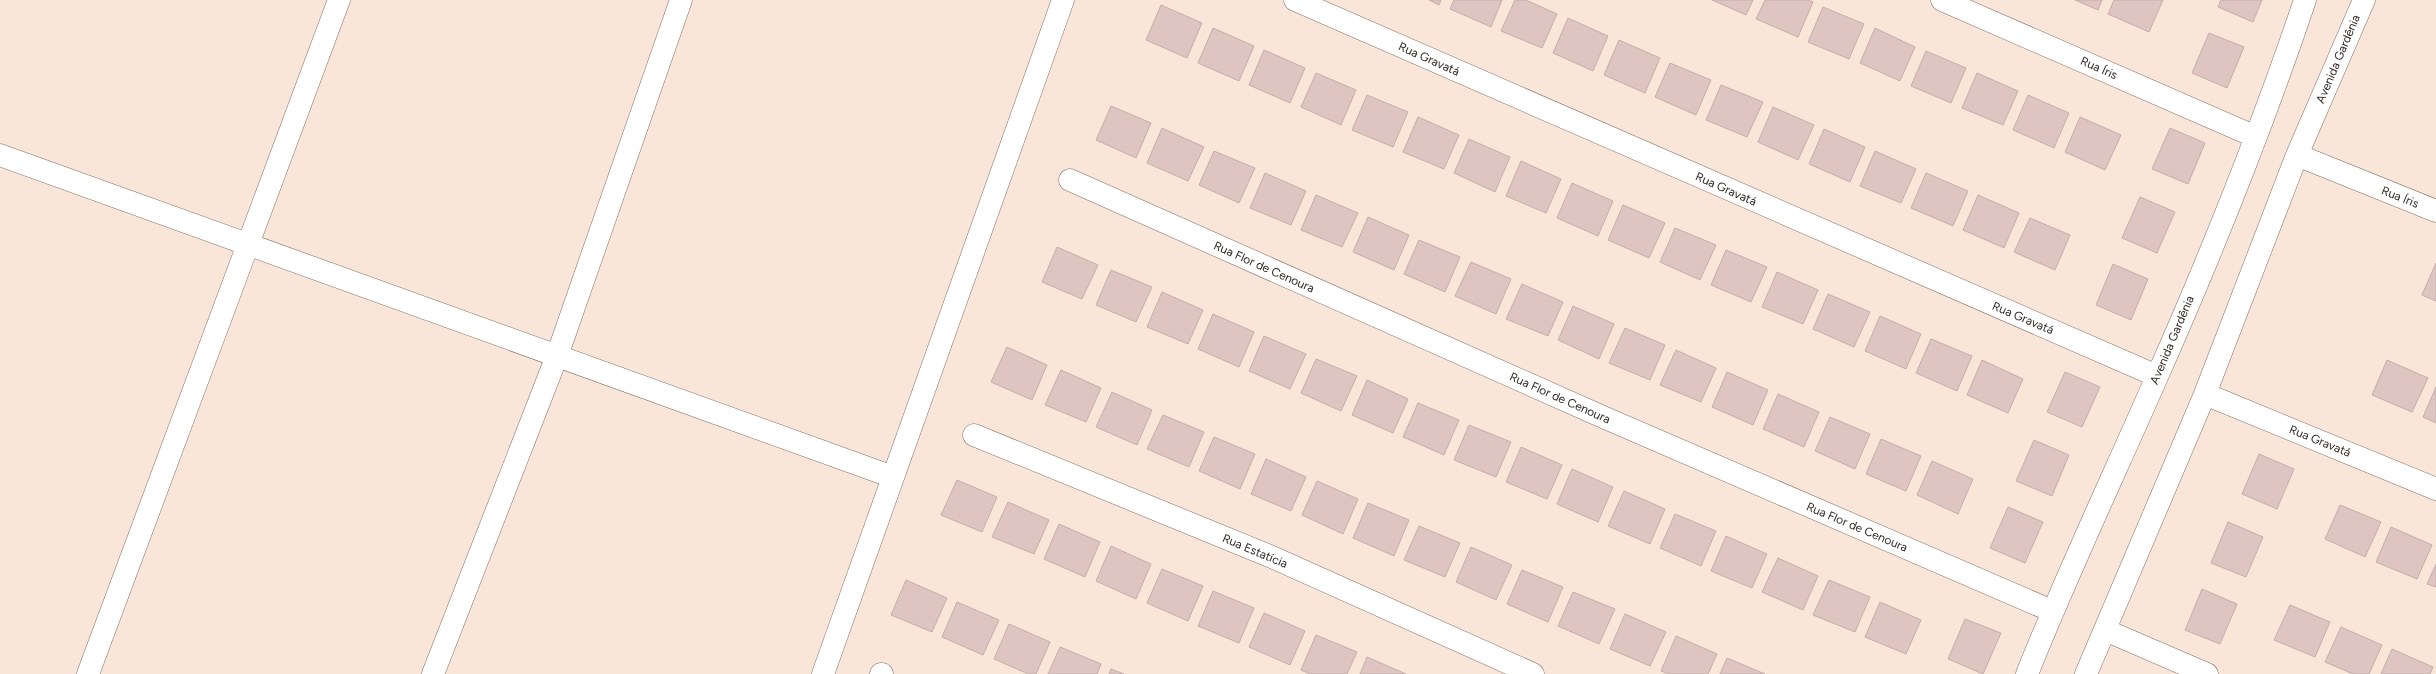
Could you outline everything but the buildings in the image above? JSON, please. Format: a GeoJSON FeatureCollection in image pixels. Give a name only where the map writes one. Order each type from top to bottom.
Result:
{"type":"FeatureCollection","features":[{"type":"Feature","properties":{"kind":"street"},"geometry":{"type":"LineString","coordinates":[[88,674],[339,0]]}},
{"type":"Feature","properties":{"kind":"street"},"geometry":{"type":"LineString","coordinates":[[433,674],[557,356],[681,0]]}},
{"type":"Feature","properties":{"kind":"street"},"geometry":{"type":"LineString","coordinates":[[823,674],[1063,0]]}},
{"type":"Feature","properties":{"kind":"street","name":"Rua Gravatá"},"geometry":{"type":"LineString","coordinates":[[1295,0],[2157,376]]}},
{"type":"Feature","properties":{"kind":"street","name":"Rua Íris"},"geometry":{"type":"LineString","coordinates":[[1942,0],[2256,137]]}},
{"type":"Feature","properties":{"kind":"street","name":"Avenida Gardênia"},"geometry":{"type":"LineString","coordinates":[[2027,674],[2052,611],[2157,376],[2256,137],[2305,0]]}},
{"type":"Feature","properties":{"kind":"street","name":"Avenida Gardênia"},"geometry":{"type":"LineString","coordinates":[[2086,674],[2205,394],[2297,155],[2364,0]]}},
{"type":"Feature","properties":{"kind":"street"},"geometry":{"type":"LineString","coordinates":[[0,155],[893,477]]}},
{"type":"Feature","properties":{"kind":"street","name":"Rua Íris"},"geometry":{"type":"LineString","coordinates":[[2297,155],[2436,211]]}},
{"type":"Feature","properties":{"kind":"street","name":"Rua Flor de Cenoura"},"geometry":{"type":"LineString","coordinates":[[1070,180],[1595,414],[2052,611]]}},
{"type":"Feature","properties":{"kind":"street","name":"Rua Gravatá"},"geometry":{"type":"LineString","coordinates":[[2205,394],[2436,489]]}},
{"type":"Feature","properties":{"kind":"street","name":"Rua Estatícia"},"geometry":{"type":"LineString","coordinates":[[974,435],[1272,557],[1533,674]]}},
{"type":"Feature","properties":{"kind":"street"},"geometry":{"type":"LineString","coordinates":[[2105,630],[2207,674]]}}]}
